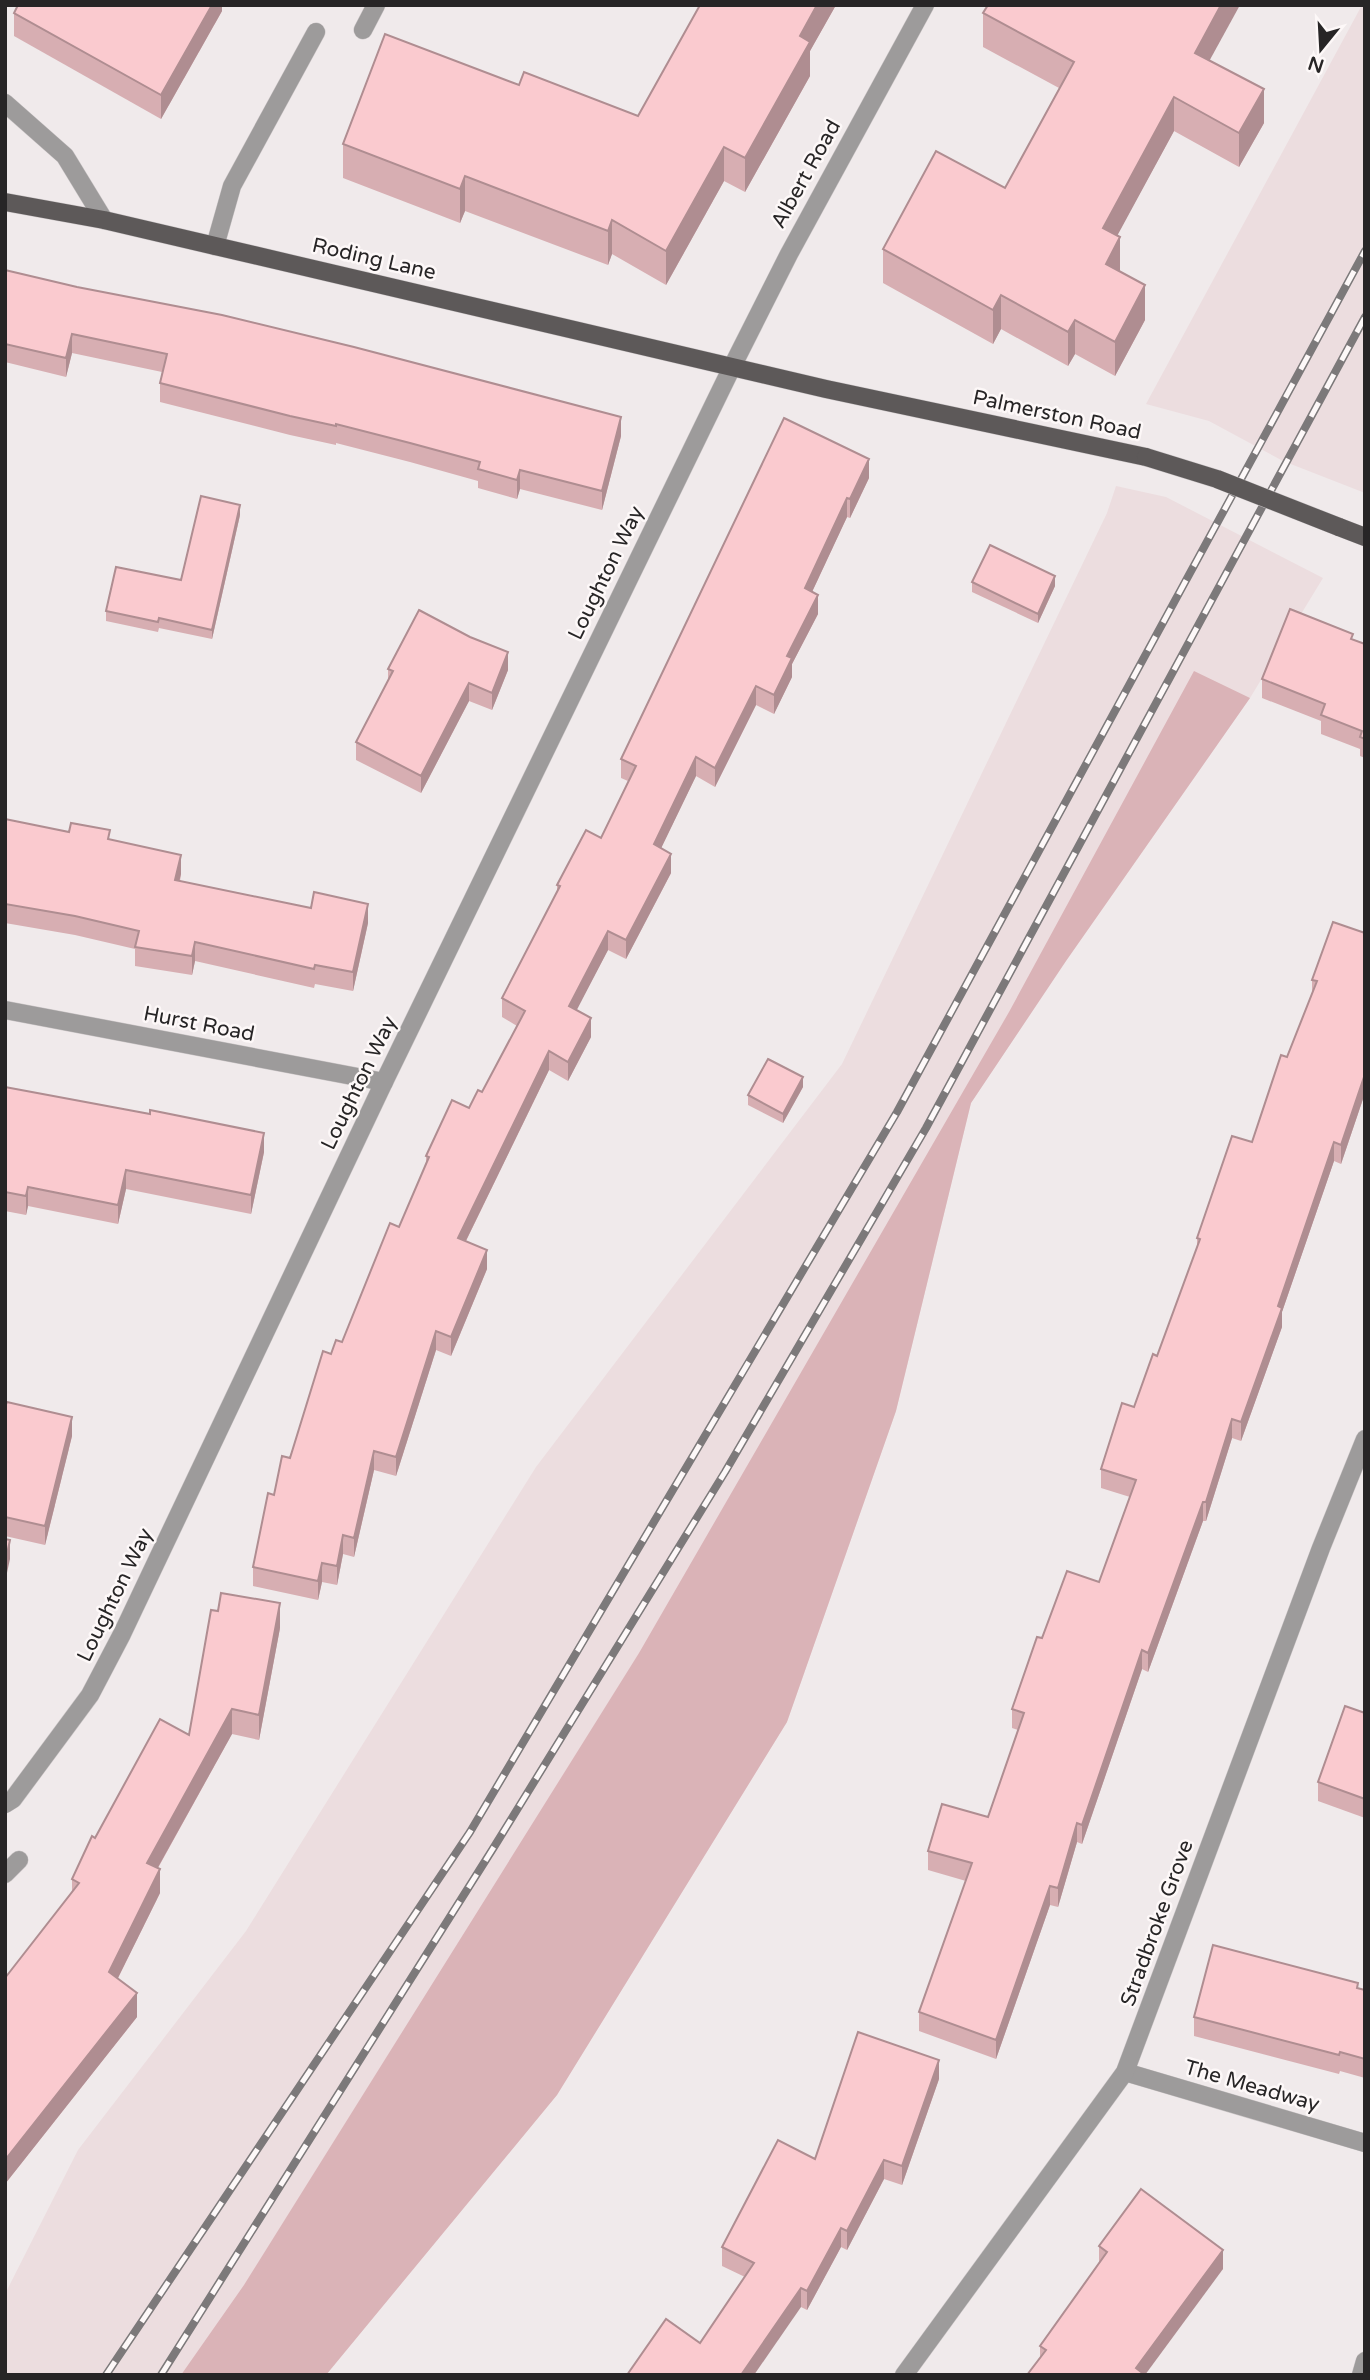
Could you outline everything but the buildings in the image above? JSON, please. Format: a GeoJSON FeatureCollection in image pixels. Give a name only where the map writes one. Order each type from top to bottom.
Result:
{"type":"FeatureCollection","features":[{"type":"Feature","properties":{"kind":"main road","name":"Roding Lane"},"geometry":{"type":"LineString","coordinates":[[5,202],[104,220],[732,367]]}},
{"type":"Feature","properties":{"kind":"main road","name":"Palmerston Road"},"geometry":{"type":"LineString","coordinates":[[732,367],[1146,457],[1217,479],[1365,537]]}},
{"type":"Feature","properties":{"kind":"street"},"geometry":{"type":"LineString","coordinates":[[363,30],[376,5]]}},
{"type":"Feature","properties":{"kind":"street","name":"Albert Road"},"geometry":{"type":"LineString","coordinates":[[732,367],[789,254],[925,5]]}},
{"type":"Feature","properties":{"kind":"street"},"geometry":{"type":"LineString","coordinates":[[215,246],[232,186],[316,32]]}},
{"type":"Feature","properties":{"kind":"street"},"geometry":{"type":"LineString","coordinates":[[5,103],[65,156],[104,220]]}},
{"type":"Feature","properties":{"kind":"street","name":"Loughton Way"},"geometry":{"type":"LineString","coordinates":[[5,1804],[13,1799],[90,1696],[384,1082],[732,367]]}},
{"type":"Feature","properties":{"kind":"street","name":"Hurst Road"},"geometry":{"type":"LineString","coordinates":[[5,1010],[384,1082]]}},
{"type":"Feature","properties":{"kind":"street","name":"Stradbroke Grove"},"geometry":{"type":"LineString","coordinates":[[904,2375],[1125,2072],[1321,1548],[1365,1439]]}},
{"type":"Feature","properties":{"kind":"street"},"geometry":{"type":"LineString","coordinates":[[5,1874],[19,1860]]}},
{"type":"Feature","properties":{"kind":"street","name":"The Meadway"},"geometry":{"type":"LineString","coordinates":[[1125,2072],[1365,2143]]}},
{"type":"Feature","properties":{"kind":"street"},"geometry":{"type":"LineString","coordinates":[[1361,2375],[1365,2361]]}},
{"type":"Feature","properties":{"kind":"shaded area"},"geometry":{"type":"Polygon","coordinates":[[[1362,5],[1365,5],[1365,493],[1283,461],[1209,421],[1146,404],[1362,5]]]}},
{"type":"Feature","properties":{"kind":"shaded area"},"geometry":{"type":"Polygon","coordinates":[[[1116,486],[1166,497],[1323,578],[1250,698],[1066,961],[971,1103],[896,1411],[787,1722],[557,2095],[326,2375],[5,2375],[5,2294],[78,2150],[246,1931],[536,1467],[842,1064],[1107,513],[1116,486]]]}},
{"type":"Feature","properties":{"kind":"shaded area"},"geometry":{"type":"Polygon","coordinates":[[[1194,671],[1250,698],[1066,961],[971,1103],[896,1411],[787,1722],[557,2095],[326,2375],[181,2375],[244,2285],[639,1653],[1009,1012],[1194,671]]]}},
{"type":"Feature","properties":{"kind":"railway"},"geometry":{"type":"LineString","coordinates":[[106,2375],[470,1832],[897,1112],[1365,251]]}},
{"type":"Feature","properties":{"kind":"railway"},"geometry":{"type":"LineString","coordinates":[[161,2375],[494,1847],[725,1472],[926,1128],[1365,317]]}}]}
